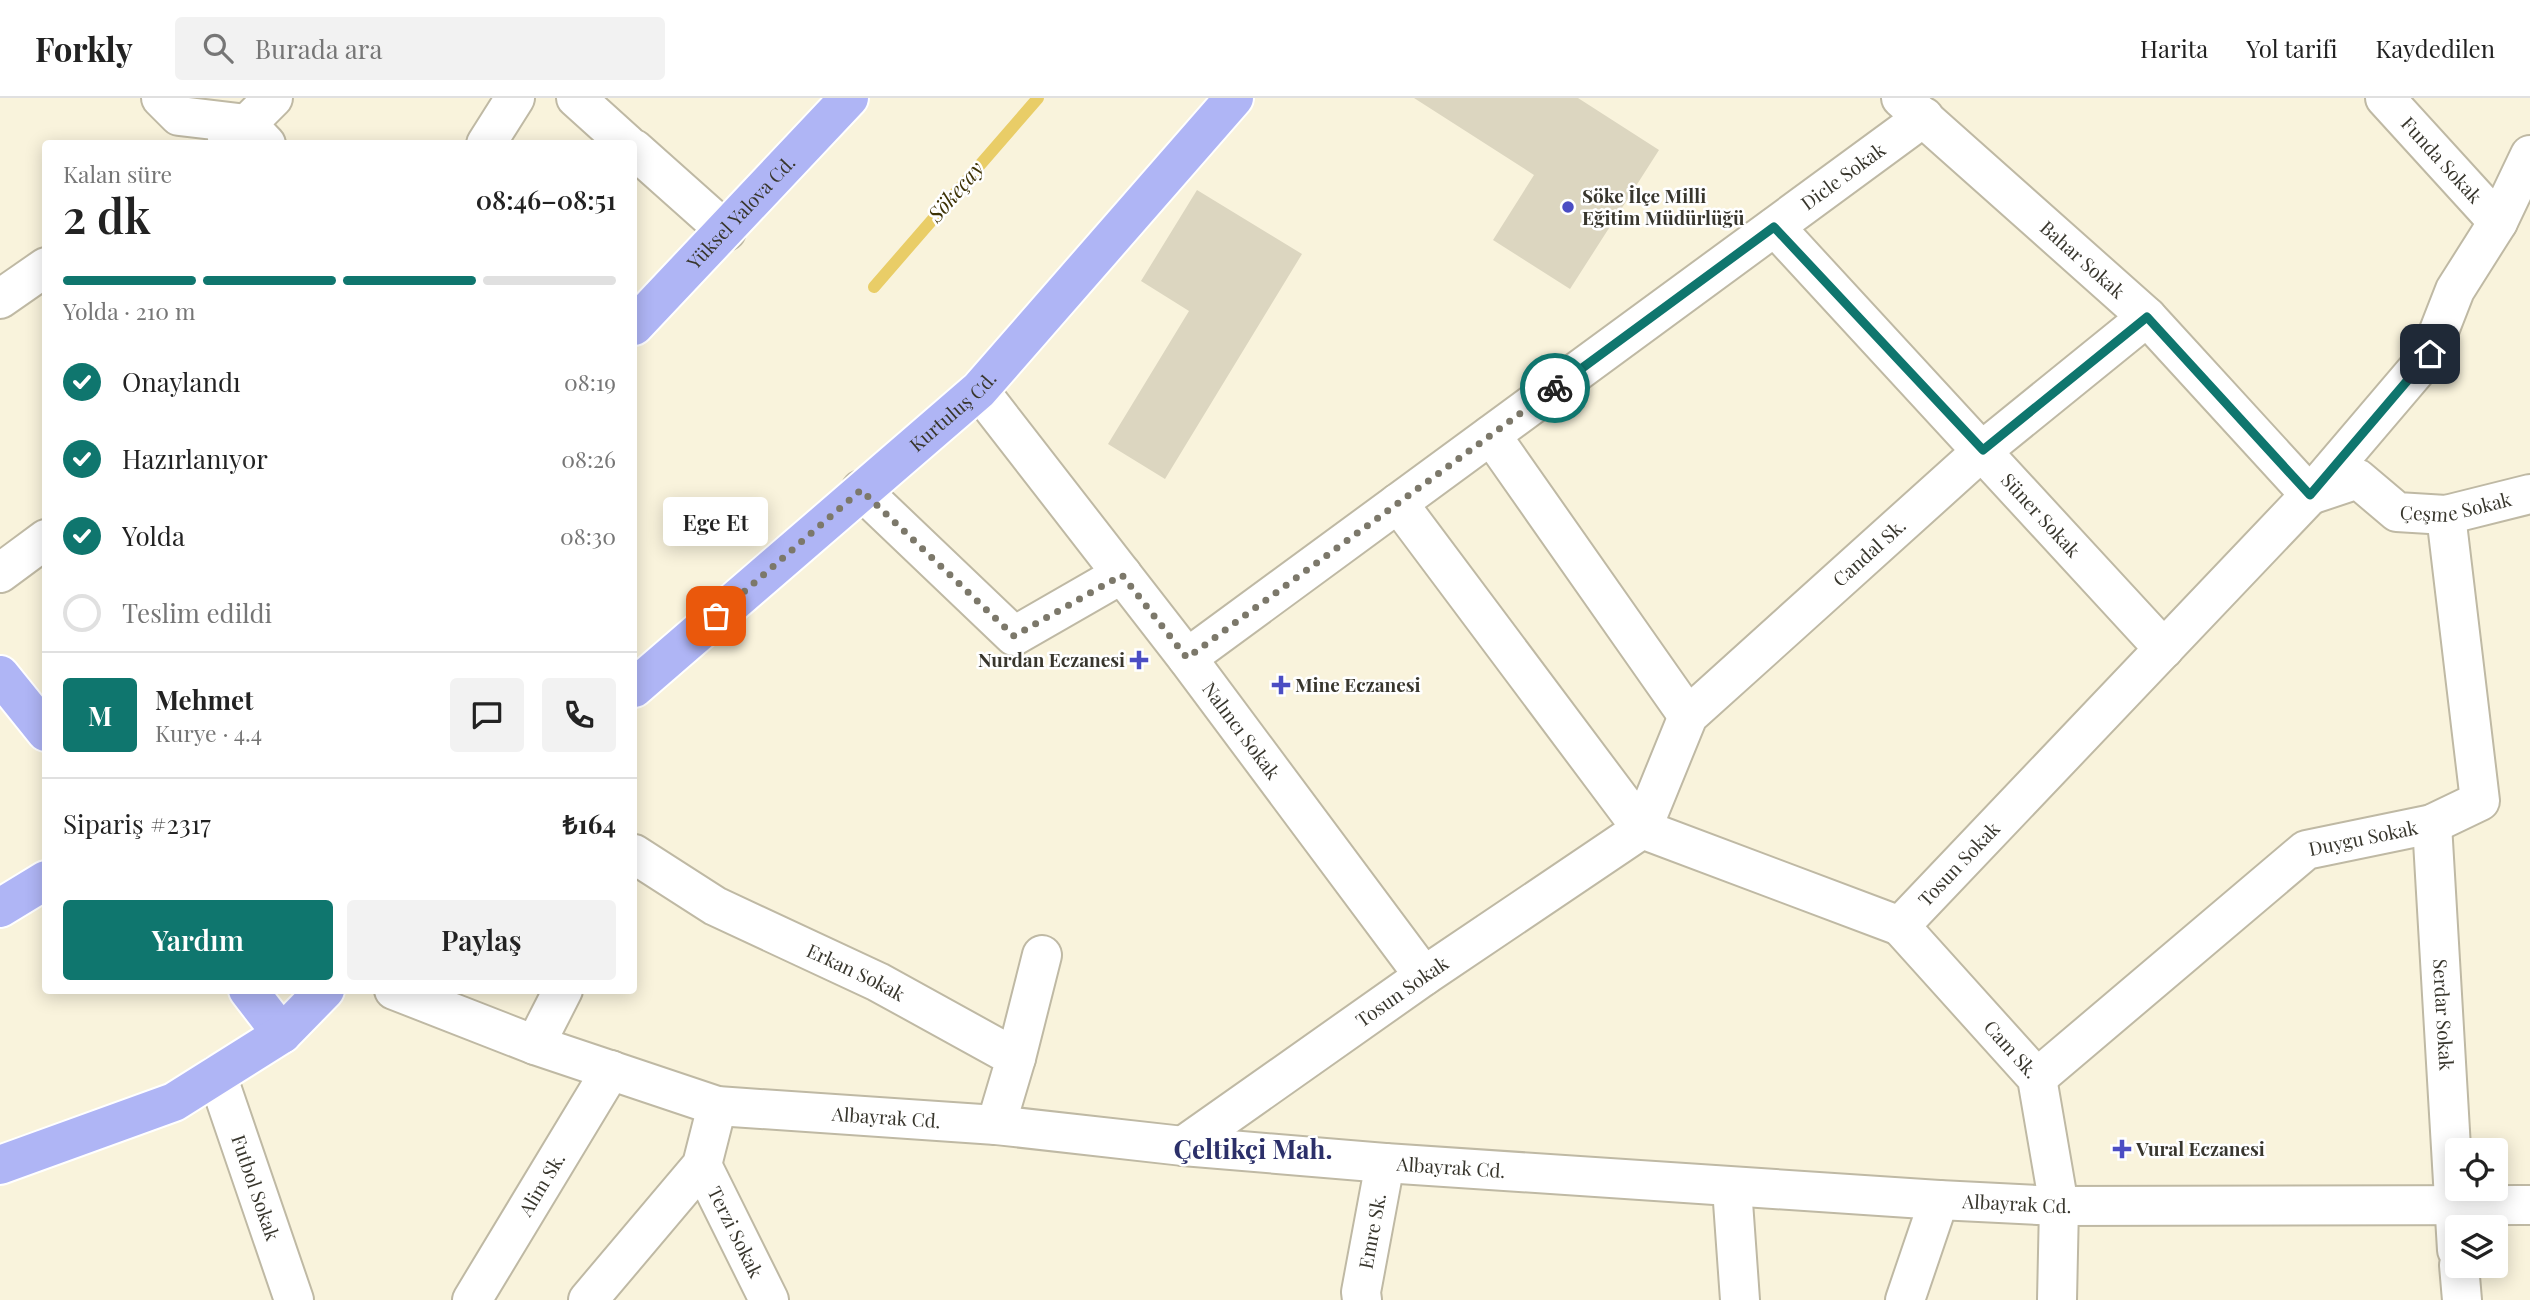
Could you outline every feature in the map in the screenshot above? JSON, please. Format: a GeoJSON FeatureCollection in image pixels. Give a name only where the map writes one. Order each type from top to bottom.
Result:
{"type":"FeatureCollection","features":[{"type":"Feature","properties":{"kind":"main road","name":"Yüksel Yalova Cd."},"geometry":{"type":"LineString","coordinates":[[637,323],[849,98]]}},
{"type":"Feature","properties":{"kind":"main road","name":"Kurtuluş Cd."},"geometry":{"type":"LineString","coordinates":[[637,685],[979,390],[1234,98]]}},
{"type":"Feature","properties":{"kind":"main road"},"geometry":{"type":"LineString","coordinates":[[0,675],[42,727]]}},
{"type":"Feature","properties":{"kind":"main road"},"geometry":{"type":"LineString","coordinates":[[0,908],[42,882]]}},
{"type":"Feature","properties":{"kind":"main road"},"geometry":{"type":"LineString","coordinates":[[251,994],[282,1034]]}},
{"type":"Feature","properties":{"kind":"main road"},"geometry":{"type":"LineString","coordinates":[[0,1165],[174,1102],[282,1034],[321,994]]}},
{"type":"Feature","properties":{"kind":"street"},"geometry":{"type":"LineString","coordinates":[[161,98],[179,116],[251,127]]}},
{"type":"Feature","properties":{"kind":"street"},"geometry":{"type":"LineString","coordinates":[[489,140],[515,98]]}},
{"type":"Feature","properties":{"kind":"street"},"geometry":{"type":"LineString","coordinates":[[576,98],[623,140]]}},
{"type":"Feature","properties":{"kind":"street","name":"Funda Sokak"},"geometry":{"type":"LineString","coordinates":[[2385,98],[2498,222]]}},
{"type":"Feature","properties":{"kind":"street","name":"Dicle Sokak"},"geometry":{"type":"LineString","coordinates":[[1187,658],[1774,227],[1912,108]]}},
{"type":"Feature","properties":{"kind":"street","name":"Bahar Sokak"},"geometry":{"type":"LineString","coordinates":[[1912,108],[2147,317],[2310,495]]}},
{"type":"Feature","properties":{"kind":"street"},"geometry":{"type":"LineString","coordinates":[[637,152],[726,231]]}},
{"type":"Feature","properties":{"kind":"street","name":"Tosun Sokak"},"geometry":{"type":"LineString","coordinates":[[1900,926],[2310,495],[2430,354],[2455,290],[2498,222],[2530,155]]}},
{"type":"Feature","properties":{"kind":"street","name":"Süner Sokak"},"geometry":{"type":"LineString","coordinates":[[1774,227],[1983,450],[2164,649]]}},
{"type":"Feature","properties":{"kind":"street"},"geometry":{"type":"LineString","coordinates":[[0,299],[42,270]]}},
{"type":"Feature","properties":{"kind":"street","name":"Candal Sk."},"geometry":{"type":"LineString","coordinates":[[1642,829],[1688,716],[1983,450],[2147,317]]}},
{"type":"Feature","properties":{"kind":"street","name":"Nalıncı Sokak"},"geometry":{"type":"LineString","coordinates":[[979,390],[1187,658],[1424,976]]}},
{"type":"Feature","properties":{"kind":"street"},"geometry":{"type":"LineString","coordinates":[[1492,435],[1688,716]]}},
{"type":"Feature","properties":{"kind":"street","name":"Çeşme Sokak"},"geometry":{"type":"LineString","coordinates":[[2310,495],[2358,479],[2397,512],[2446,515],[2530,494]]}},
{"type":"Feature","properties":{"kind":"street"},"geometry":{"type":"LineString","coordinates":[[861,490],[1014,636],[1122,575]]}},
{"type":"Feature","properties":{"kind":"street"},"geometry":{"type":"LineString","coordinates":[[1398,503],[1642,829],[1900,926]]}},
{"type":"Feature","properties":{"kind":"street","name":"Duygu Sokak"},"geometry":{"type":"LineString","coordinates":[[2037,1078],[2306,850],[2432,824],[2480,801],[2446,515]]}},
{"type":"Feature","properties":{"kind":"street"},"geometry":{"type":"LineString","coordinates":[[0,573],[42,541]]}},
{"type":"Feature","properties":{"kind":"street","name":"Serdar Sokak"},"geometry":{"type":"LineString","coordinates":[[2432,824],[2453,1215]]}},
{"type":"Feature","properties":{"kind":"street","name":"Tosun Sokak"},"geometry":{"type":"LineString","coordinates":[[1183,1146],[1424,976],[1642,829]]}},
{"type":"Feature","properties":{"kind":"street","name":"Erkan Sokak"},"geometry":{"type":"LineString","coordinates":[[637,856],[715,906],[877,982],[1016,1058]]}},
{"type":"Feature","properties":{"kind":"street","name":"Cam Sk."},"geometry":{"type":"LineString","coordinates":[[1900,926],[2037,1078],[2059,1206],[2057,1300]]}},
{"type":"Feature","properties":{"kind":"street"},"geometry":{"type":"LineString","coordinates":[[996,1125],[1042,955]]}},
{"type":"Feature","properties":{"kind":"street","name":"Albayrak Cd."},"geometry":{"type":"LineString","coordinates":[[404,994],[535,1045],[717,1106],[996,1125],[1183,1146],[1385,1163],[1939,1200],[2059,1206],[2530,1205]]}},
{"type":"Feature","properties":{"kind":"street"},"geometry":{"type":"LineString","coordinates":[[535,1045],[561,994]]}},
{"type":"Feature","properties":{"kind":"street","name":"Alim Sk."},"geometry":{"type":"LineString","coordinates":[[472,1300],[611,1070]]}},
{"type":"Feature","properties":{"kind":"street","name":"Futbol Sokak"},"geometry":{"type":"LineString","coordinates":[[217,1075],[293,1300]]}},
{"type":"Feature","properties":{"kind":"street"},"geometry":{"type":"LineString","coordinates":[[588,1300],[702,1165],[717,1106]]}},
{"type":"Feature","properties":{"kind":"street","name":"Emre Sk."},"geometry":{"type":"LineString","coordinates":[[1362,1300],[1360,1292],[1385,1163]]}},
{"type":"Feature","properties":{"kind":"street","name":"Terzi Sokak"},"geometry":{"type":"LineString","coordinates":[[702,1165],[769,1300]]}},
{"type":"Feature","properties":{"kind":"street"},"geometry":{"type":"LineString","coordinates":[[1732,1188],[1740,1300]]}},
{"type":"Feature","properties":{"kind":"street"},"geometry":{"type":"LineString","coordinates":[[1905,1300],[1939,1200]]}},
{"type":"Feature","properties":{"kind":"street"},"geometry":{"type":"LineString","coordinates":[[2460,1278],[2462,1300]]}},
{"type":"Feature","properties":{"kind":"building","name":"Söke İlçe Milli Eğitim Müdürlüğü"},"geometry":{"type":"Polygon","coordinates":[[[1414,98],[1578,98],[1659,150],[1570,289],[1493,240],[1534,175],[1414,98]]]}},
{"type":"Feature","properties":{"kind":"building"},"geometry":{"type":"Polygon","coordinates":[[[1197,190],[1302,254],[1165,479],[1108,444],[1189,311],[1141,281],[1197,190]]]}},
{"type":"Feature","properties":{"kind":"waterway","name":"Sökeçay"},"geometry":{"type":"LineString","coordinates":[[874,287],[1038,98]]}},
{"type":"Feature","properties":{"kind":"way so far"},"geometry":{"type":"LineString","coordinates":[[716,616],[861,490],[1014,636],[1122,575],[1187,658],[1555,388]]}},
{"type":"Feature","properties":{"kind":"place","name":"Söke İlçe Milli Eğitim Müdürlüğü"},"geometry":{"type":"Point","coordinates":[1568,207]}},
{"type":"Feature","properties":{"kind":"place","name":"Ege Et"},"geometry":{"type":"Point","coordinates":[716,616]}},
{"type":"Feature","properties":{"kind":"place","name":"Nurdan Eczanesi"},"geometry":{"type":"Point","coordinates":[1139,660]}},
{"type":"Feature","properties":{"kind":"place","name":"Mine Eczanesi"},"geometry":{"type":"Point","coordinates":[1281,685]}},
{"type":"Feature","properties":{"kind":"place","name":"Vural Eczanesi"},"geometry":{"type":"Point","coordinates":[2122,1149]}},
{"type":"Feature","properties":{"kind":"district","name":"Çeltikçi Mah."},"geometry":{"type":"Point","coordinates":[1253,1150]}},
{"type":"Feature","properties":{"kind":"route"},"geometry":{"type":"LineString","coordinates":[[1555,388],[1774,227],[1983,450],[2147,317],[2310,495],[2430,354]]}}]}
